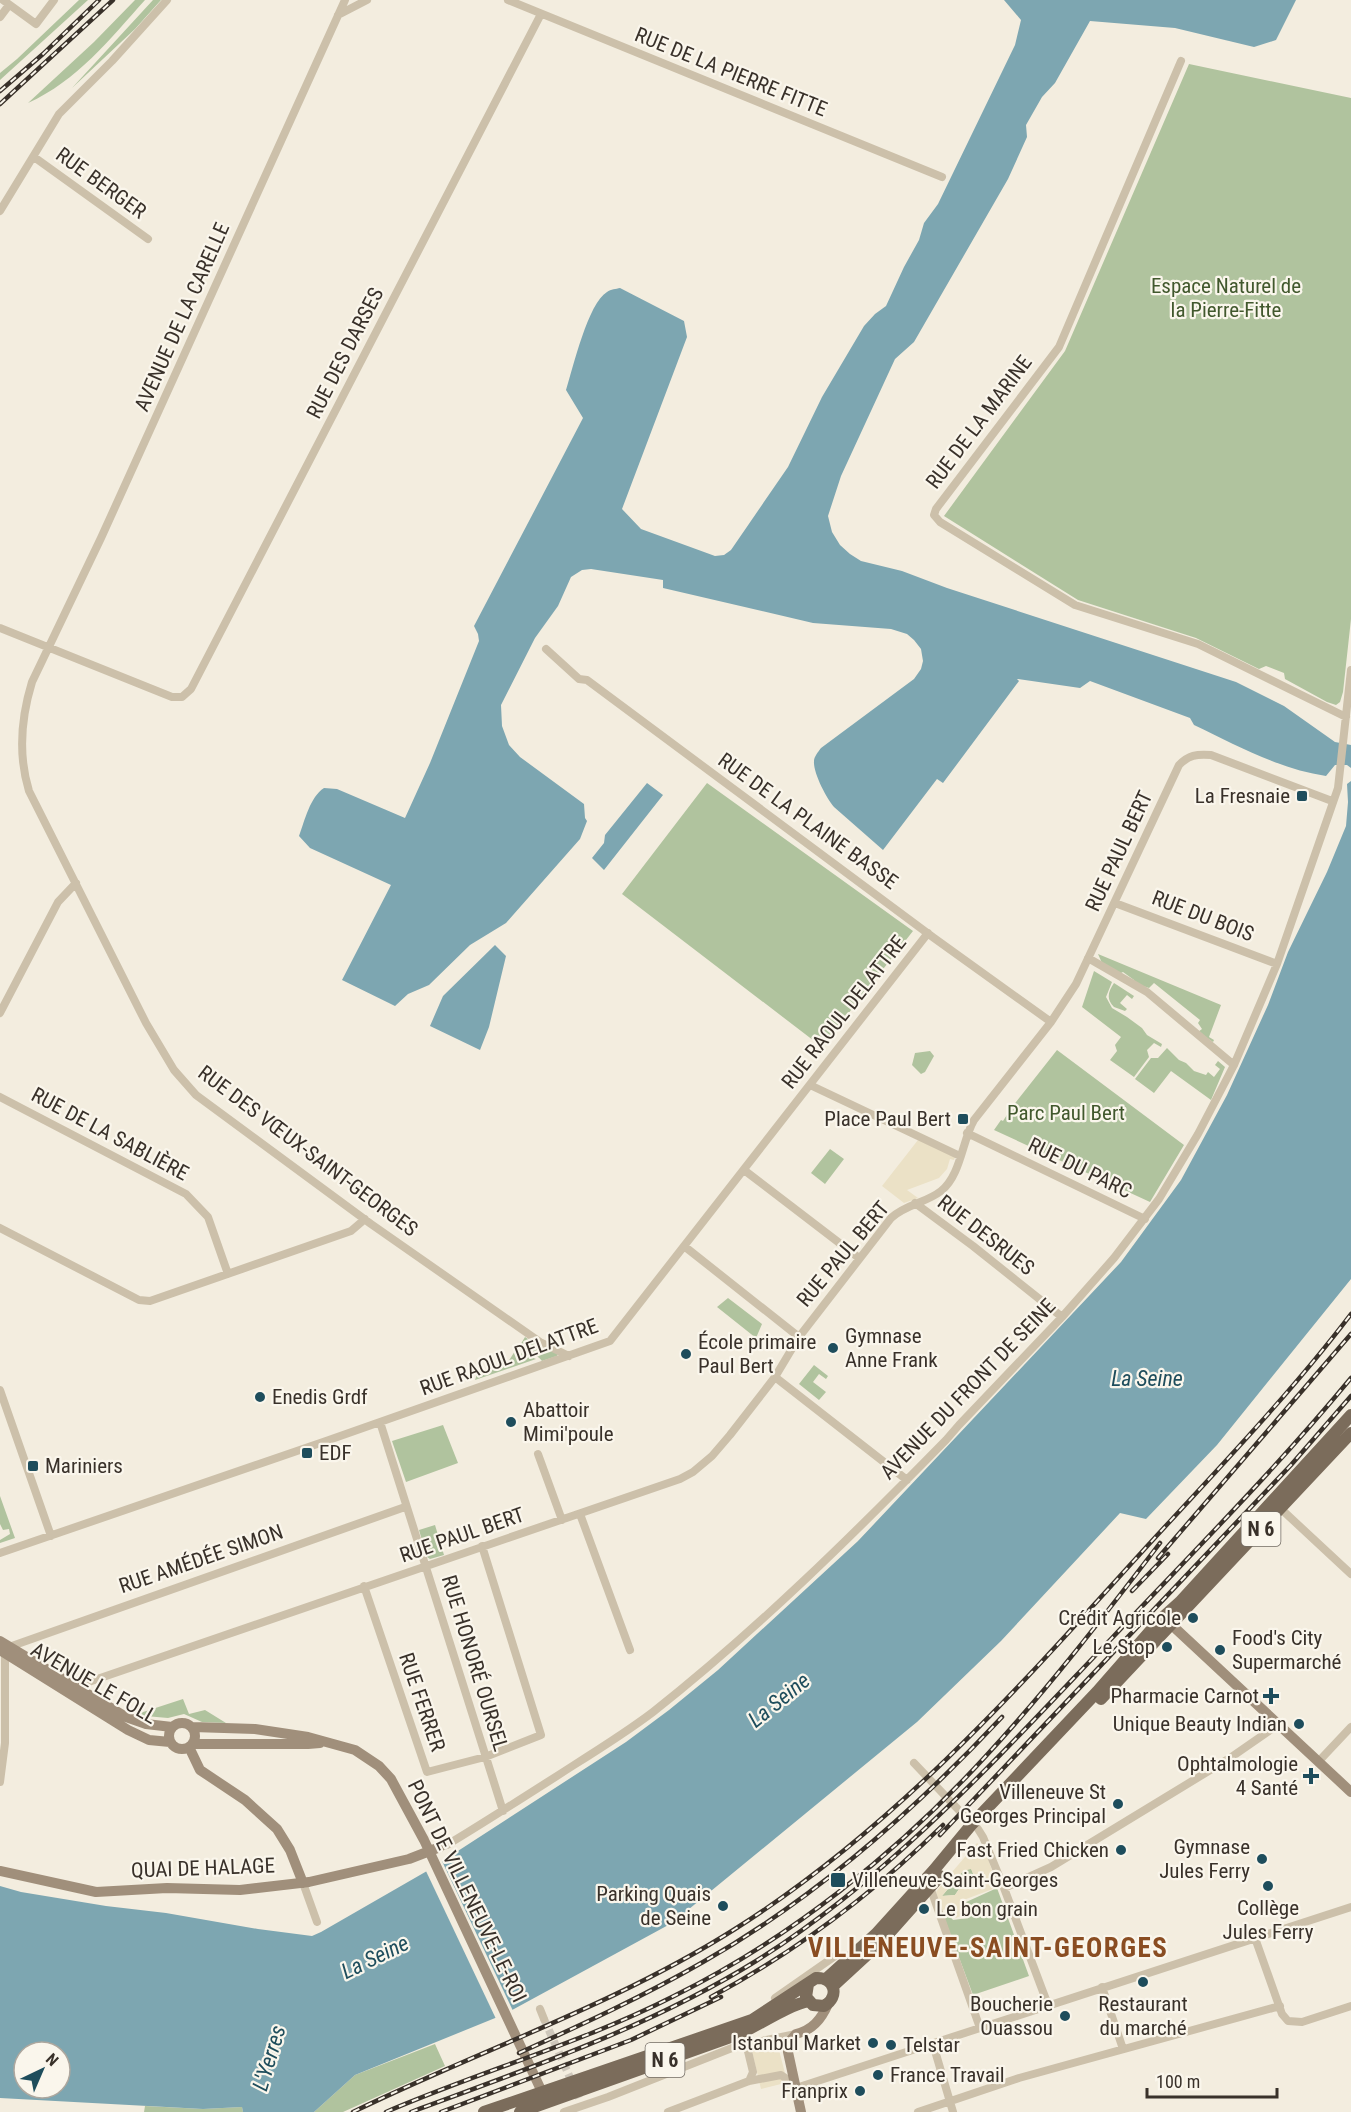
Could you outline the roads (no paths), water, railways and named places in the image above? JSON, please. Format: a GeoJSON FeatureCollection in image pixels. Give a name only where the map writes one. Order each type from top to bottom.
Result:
{"type":"FeatureCollection","features":[{"type":"Feature","properties":{"kind":"main road","name":"N 6"},"geometry":{"type":"LineString","coordinates":[[1165,1622],[1209,1569],[1351,1415]]}},
{"type":"Feature","properties":{"kind":"main road","name":"N 6"},"geometry":{"type":"LineString","coordinates":[[819,1980],[876,1934],[1165,1622],[1280,1508],[1351,1433]]}},
{"type":"Feature","properties":{"kind":"main road"},"geometry":{"type":"LineString","coordinates":[[1165,1622],[1351,1792]]}},
{"type":"Feature","properties":{"kind":"main road","name":"AVENUE LE FOLL"},"geometry":{"type":"LineString","coordinates":[[4,1647],[77,1686],[126,1717],[146,1724],[172,1727]]}},
{"type":"Feature","properties":{"kind":"main road","name":"AVENUE LE FOLL"},"geometry":{"type":"LineString","coordinates":[[4,1647],[128,1730],[149,1740],[170,1742]]}},
{"type":"Feature","properties":{"kind":"main road"},"geometry":{"type":"LineString","coordinates":[[191,1746],[180,1749],[170,1742],[169,1734],[172,1727],[182,1722],[193,1727],[196,1735],[191,1746],[200,1770],[245,1800],[277,1829],[290,1850],[303,1883]]}},
{"type":"Feature","properties":{"kind":"main road","name":"PONT DE VILLENEUVE-LE-ROI"},"geometry":{"type":"LineString","coordinates":[[193,1727],[255,1729],[294,1734],[355,1750],[379,1766],[391,1779],[424,1840],[544,2098]]}},
{"type":"Feature","properties":{"kind":"main road","name":"PONT DE VILLENEUVE-LE-ROI"},"geometry":{"type":"LineString","coordinates":[[191,1746],[323,1742]]}},
{"type":"Feature","properties":{"kind":"main road","name":"N 6"},"geometry":{"type":"LineString","coordinates":[[484,2112],[544,2098],[779,2007],[883,1940],[930,1887],[975,1827]]}},
{"type":"Feature","properties":{"kind":"main road","name":"QUAI DE HALAGE"},"geometry":{"type":"LineString","coordinates":[[0,1871],[96,1892],[167,1888],[240,1890],[303,1883],[409,1858],[440,1847]]}},
{"type":"Feature","properties":{"kind":"main road"},"geometry":{"type":"LineString","coordinates":[[801,2112],[788,2052],[793,2037],[811,2028],[834,1996],[819,1980],[806,1992],[811,2003],[813,2018],[811,2028]]}},
{"type":"Feature","properties":{"kind":"main road","name":"N 6"},"geometry":{"type":"LineString","coordinates":[[779,2007],[811,2003],[820,2006],[828,2004]]}},
{"type":"Feature","properties":{"kind":"main road","name":"N 6"},"geometry":{"type":"LineString","coordinates":[[520,2112],[544,2098]]}},
{"type":"Feature","properties":{"kind":"street"},"geometry":{"type":"LineString","coordinates":[[0,17],[6,2],[36,24],[54,0]]}},
{"type":"Feature","properties":{"kind":"street"},"geometry":{"type":"LineString","coordinates":[[0,211],[59,114],[112,61],[167,0]]}},
{"type":"Feature","properties":{"kind":"street","name":"AVENUE DE LA CARELLE"},"geometry":{"type":"LineString","coordinates":[[50,648],[345,0]]}},
{"type":"Feature","properties":{"kind":"street"},"geometry":{"type":"LineString","coordinates":[[338,15],[368,0]]}},
{"type":"Feature","properties":{"kind":"street","name":"RUE DE LA PIERRE FITTE"},"geometry":{"type":"LineString","coordinates":[[507,0],[942,177]]}},
{"type":"Feature","properties":{"kind":"street","name":"RUE DES DARSES"},"geometry":{"type":"LineString","coordinates":[[50,648],[172,697],[182,696],[188,692],[541,14]]}},
{"type":"Feature","properties":{"kind":"street","name":"RUE DE LA MARINE"},"geometry":{"type":"LineString","coordinates":[[1181,61],[1059,347],[936,509],[934,515],[940,522],[1075,605],[1198,644],[1346,717]]}},
{"type":"Feature","properties":{"kind":"street","name":"RUE BERGER"},"geometry":{"type":"LineString","coordinates":[[34,157],[148,239]]}},
{"type":"Feature","properties":{"kind":"street"},"geometry":{"type":"LineString","coordinates":[[0,628],[50,648]]}},
{"type":"Feature","properties":{"kind":"street","name":"RUE DES VŒUX-SAINT-GEORGES"},"geometry":{"type":"LineString","coordinates":[[50,648],[32,682],[22,732],[24,771],[29,791],[158,1044],[184,1083],[196,1095],[245,1132],[365,1219],[540,1342],[569,1356]]}},
{"type":"Feature","properties":{"kind":"street","name":"RUE DE LA PLAINE BASSE"},"geometry":{"type":"LineString","coordinates":[[546,650],[579,679],[587,680],[1051,1022]]}},
{"type":"Feature","properties":{"kind":"street"},"geometry":{"type":"LineString","coordinates":[[1346,717],[1351,670]]}},
{"type":"Feature","properties":{"kind":"street","name":"AVENUE DU FRONT DE SEINE"},"geometry":{"type":"LineString","coordinates":[[440,1847],[503,1811],[652,1712],[728,1649],[815,1571],[907,1480],[1062,1317],[1114,1258],[1160,1199],[1198,1134],[1234,1065],[1277,964],[1338,788],[1346,717]]}},
{"type":"Feature","properties":{"kind":"street","name":"RUE PAUL BERT"},"geometry":{"type":"LineString","coordinates":[[77,1686],[580,1514],[680,1479],[693,1472],[721,1446],[775,1377],[799,1337],[891,1218],[915,1203],[931,1198],[943,1190],[955,1171],[967,1133],[974,1120],[1051,1022],[1076,984],[1179,765],[1186,757],[1211,754],[1332,801]]}},
{"type":"Feature","properties":{"kind":"street"},"geometry":{"type":"LineString","coordinates":[[0,1013],[58,902],[76,883]]}},
{"type":"Feature","properties":{"kind":"street","name":"RUE DU BOIS"},"geometry":{"type":"LineString","coordinates":[[1115,903],[1277,964]]}},
{"type":"Feature","properties":{"kind":"street","name":"RUE RAOUL DELATTRE"},"geometry":{"type":"LineString","coordinates":[[0,1553],[605,1344],[614,1337],[928,933]]}},
{"type":"Feature","properties":{"kind":"street"},"geometry":{"type":"LineString","coordinates":[[1089,958],[1147,992],[1234,1065]]}},
{"type":"Feature","properties":{"kind":"street"},"geometry":{"type":"LineString","coordinates":[[810,1085],[960,1156]]}},
{"type":"Feature","properties":{"kind":"street","name":"RUE DE LA SABLIÈRE"},"geometry":{"type":"LineString","coordinates":[[0,1097],[186,1194],[208,1217],[228,1274]]}},
{"type":"Feature","properties":{"kind":"street","name":"RUE DU PARC"},"geometry":{"type":"LineString","coordinates":[[967,1133],[1145,1219]]}},
{"type":"Feature","properties":{"kind":"street"},"geometry":{"type":"LineString","coordinates":[[744,1170],[859,1258]]}},
{"type":"Feature","properties":{"kind":"street","name":"RUE DESRUES"},"geometry":{"type":"LineString","coordinates":[[915,1203],[1062,1317]]}},
{"type":"Feature","properties":{"kind":"street"},"geometry":{"type":"LineString","coordinates":[[0,1228],[125,1293],[145,1301],[176,1293],[351,1231],[365,1219]]}},
{"type":"Feature","properties":{"kind":"street"},"geometry":{"type":"LineString","coordinates":[[684,1246],[799,1337]]}},
{"type":"Feature","properties":{"kind":"street"},"geometry":{"type":"LineString","coordinates":[[775,1377],[907,1480]]}},
{"type":"Feature","properties":{"kind":"street"},"geometry":{"type":"LineString","coordinates":[[0,1390],[51,1536]]}},
{"type":"Feature","properties":{"kind":"street","name":"RUE HONORÉ OURSEL"},"geometry":{"type":"LineString","coordinates":[[380,1422],[503,1811]]}},
{"type":"Feature","properties":{"kind":"street"},"geometry":{"type":"LineString","coordinates":[[538,1454],[562,1520]]}},
{"type":"Feature","properties":{"kind":"street","name":"RUE AMÉDÉE SIMON"},"geometry":{"type":"LineString","coordinates":[[4,1647],[405,1507]]}},
{"type":"Feature","properties":{"kind":"street"},"geometry":{"type":"LineString","coordinates":[[1280,1508],[1351,1574]]}},
{"type":"Feature","properties":{"kind":"street"},"geometry":{"type":"LineString","coordinates":[[580,1514],[630,1650]]}},
{"type":"Feature","properties":{"kind":"street"},"geometry":{"type":"LineString","coordinates":[[482,1546],[541,1735],[485,1757]]}},
{"type":"Feature","properties":{"kind":"street","name":"RUE FERRER"},"geometry":{"type":"LineString","coordinates":[[364,1586],[427,1772],[485,1757]]}},
{"type":"Feature","properties":{"kind":"street"},"geometry":{"type":"LineString","coordinates":[[0,1782],[5,1749],[4,1647]]}},
{"type":"Feature","properties":{"kind":"street"},"geometry":{"type":"LineString","coordinates":[[1004,1888],[1051,1867],[1237,1753],[1279,1724]]}},
{"type":"Feature","properties":{"kind":"street"},"geometry":{"type":"LineString","coordinates":[[1319,1761],[1351,1727]]}},
{"type":"Feature","properties":{"kind":"street"},"geometry":{"type":"LineString","coordinates":[[914,1762],[983,1837],[1048,2005]]}},
{"type":"Feature","properties":{"kind":"street"},"geometry":{"type":"LineString","coordinates":[[303,1883],[317,1922]]}},
{"type":"Feature","properties":{"kind":"street"},"geometry":{"type":"LineString","coordinates":[[930,1887],[980,2028]]}},
{"type":"Feature","properties":{"kind":"street"},"geometry":{"type":"LineString","coordinates":[[796,2088],[1351,1907]]}},
{"type":"Feature","properties":{"kind":"street"},"geometry":{"type":"LineString","coordinates":[[1255,1938],[1282,2013],[1288,2021],[1302,2022],[1351,2006]]}},
{"type":"Feature","properties":{"kind":"street","name":"N 6"},"geometry":{"type":"LineString","coordinates":[[819,1980],[838,1954]]}},
{"type":"Feature","properties":{"kind":"street"},"geometry":{"type":"LineString","coordinates":[[1102,1988],[1123,2049]]}},
{"type":"Feature","properties":{"kind":"street"},"geometry":{"type":"LineString","coordinates":[[918,2112],[1019,2078],[1280,2006]]}},
{"type":"Feature","properties":{"kind":"street"},"geometry":{"type":"LineString","coordinates":[[540,2009],[544,2019]]}},
{"type":"Feature","properties":{"kind":"street"},"geometry":{"type":"LineString","coordinates":[[564,2112],[581,2101],[746,2043],[793,2037]]}},
{"type":"Feature","properties":{"kind":"street"},"geometry":{"type":"LineString","coordinates":[[746,2043],[753,2072],[749,2081]]}},
{"type":"Feature","properties":{"kind":"street"},"geometry":{"type":"LineString","coordinates":[[933,2044],[953,2112]]}},
{"type":"Feature","properties":{"kind":"street"},"geometry":{"type":"LineString","coordinates":[[668,2112],[749,2081],[780,2075],[787,2079]]}},
{"type":"Feature","properties":{"kind":"water"},"geometry":{"type":"Polygon","coordinates":[[[1004,0],[1296,0],[1276,40],[1254,47],[1175,28],[1090,21],[1055,83],[1042,97],[1026,125],[1027,137],[1008,179],[914,342],[895,359],[841,476],[828,516],[832,532],[840,545],[861,561],[902,571],[947,588],[1236,682],[1284,706],[1335,742],[1351,745],[1351,768],[1347,765],[1335,765],[1326,776],[1291,768],[1194,725],[1190,718],[1090,681],[1080,688],[1017,679],[1019,681],[943,783],[937,779],[883,850],[834,807],[818,779],[814,759],[821,748],[914,679],[923,661],[921,649],[914,640],[907,634],[891,629],[813,623],[663,588],[663,580],[591,569],[582,570],[571,577],[558,606],[535,638],[501,705],[502,726],[509,745],[520,757],[584,804],[587,821],[580,839],[506,923],[470,945],[429,985],[408,994],[395,1006],[342,980],[391,885],[310,848],[299,836],[306,816],[315,797],[324,788],[337,789],[405,818],[430,763],[479,641],[474,626],[583,418],[566,390],[582,337],[600,298],[609,291],[620,288],[684,321],[687,337],[622,509],[641,529],[715,556],[724,555],[731,550],[788,467],[822,397],[864,326],[886,306],[919,240],[924,223],[938,204],[1015,45],[1021,20],[1004,0]]]}},
{"type":"Feature","properties":{"kind":"water","name":"La Seine"},"geometry":{"type":"Polygon","coordinates":[[[1351,781],[1351,1279],[1217,1445],[1146,1519],[1120,1513],[1001,1641],[917,1722],[672,1923],[505,2014],[355,2075],[314,2112],[243,2112],[242,2107],[203,2109],[37,2100],[72,2100],[72,2040],[12,2040],[12,2099],[0,2098],[0,1886],[21,1892],[106,1906],[312,1936],[427,1871],[626,1742],[718,1670],[858,1541],[1121,1262],[1181,1180],[1227,1095],[1268,1005],[1288,952],[1327,872],[1346,826],[1347,784],[1351,781]]]}},
{"type":"Feature","properties":{"kind":"water"},"geometry":{"type":"Polygon","coordinates":[[[647,783],[663,795],[604,870],[592,858],[604,843],[605,835],[647,783]]]}},
{"type":"Feature","properties":{"kind":"water"},"geometry":{"type":"Polygon","coordinates":[[[495,945],[506,956],[489,1027],[480,1050],[430,1026],[443,996],[495,945]]]}},
{"type":"Feature","properties":{"kind":"tunnel"},"geometry":{"type":"LineString","coordinates":[[544,2019],[579,2098]]}},
{"type":"Feature","properties":{"kind":"railway"},"geometry":{"type":"LineString","coordinates":[[0,91],[43,54],[99,0]]}},
{"type":"Feature","properties":{"kind":"railway"},"geometry":{"type":"LineString","coordinates":[[0,104],[113,0]]}},
{"type":"Feature","properties":{"kind":"railway"},"geometry":{"type":"LineString","coordinates":[[353,2112],[643,1981],[735,1929],[792,1890],[847,1848],[900,1803],[1047,1656],[1275,1406],[1351,1314]]}},
{"type":"Feature","properties":{"kind":"railway"},"geometry":{"type":"LineString","coordinates":[[1158,1558],[1351,1334]]}},
{"type":"Feature","properties":{"kind":"railway"},"geometry":{"type":"LineString","coordinates":[[411,2112],[587,2045],[673,2007],[756,1961],[854,1891],[944,1811],[1029,1725],[1264,1478],[1351,1378]]}},
{"type":"Feature","properties":{"kind":"railway"},"geometry":{"type":"LineString","coordinates":[[940,1835],[1291,1465],[1351,1396]]}},
{"type":"Feature","properties":{"kind":"railway"},"geometry":{"type":"LineString","coordinates":[[386,2112],[639,2013],[717,1973],[760,1948],[801,1920],[879,1860],[916,1827],[985,1757],[1053,1679],[1160,1543]]}},
{"type":"Feature","properties":{"kind":"railway"},"geometry":{"type":"LineString","coordinates":[[1132,1591],[1168,1554]]}},
{"type":"Feature","properties":{"kind":"railway"},"geometry":{"type":"LineString","coordinates":[[519,2053],[681,1975],[785,1910],[862,1851],[899,1819],[1002,1717]]}},
{"type":"Feature","properties":{"kind":"railway"},"geometry":{"type":"LineString","coordinates":[[711,1997],[774,1960],[833,1919],[890,1874],[943,1825]]}},
{"type":"Feature","properties":{"kind":"railway"},"geometry":{"type":"LineString","coordinates":[[441,2112],[631,2040],[721,1997]]}},
{"type":"Feature","properties":{"kind":"place","name":"La Fresnaie"},"geometry":{"type":"Point","coordinates":[1302,796]}},
{"type":"Feature","properties":{"kind":"place","name":"Place Paul Bert"},"geometry":{"type":"Point","coordinates":[963,1119]}},
{"type":"Feature","properties":{"kind":"place","name":"Gymnase Anne Frank"},"geometry":{"type":"Point","coordinates":[833,1348]}},
{"type":"Feature","properties":{"kind":"place","name":"École primaire Paul Bert"},"geometry":{"type":"Point","coordinates":[686,1354]}},
{"type":"Feature","properties":{"kind":"place","name":"Enedis Grdf"},"geometry":{"type":"Point","coordinates":[260,1397]}},
{"type":"Feature","properties":{"kind":"place","name":"Abattoir Mimi'poule"},"geometry":{"type":"Point","coordinates":[511,1422]}},
{"type":"Feature","properties":{"kind":"place","name":"EDF"},"geometry":{"type":"Point","coordinates":[307,1453]}},
{"type":"Feature","properties":{"kind":"place","name":"Mariniers"},"geometry":{"type":"Point","coordinates":[33,1466]}},
{"type":"Feature","properties":{"kind":"place","name":"Crédit Agricole"},"geometry":{"type":"Point","coordinates":[1193,1618]}},
{"type":"Feature","properties":{"kind":"place","name":"Le Stop"},"geometry":{"type":"Point","coordinates":[1167,1647]}},
{"type":"Feature","properties":{"kind":"place","name":"Food's City Supermarché"},"geometry":{"type":"Point","coordinates":[1220,1650]}},
{"type":"Feature","properties":{"kind":"place","name":"Pharmacie Carnot"},"geometry":{"type":"Point","coordinates":[1271,1696]}},
{"type":"Feature","properties":{"kind":"place","name":"Unique Beauty Indian"},"geometry":{"type":"Point","coordinates":[1299,1724]}},
{"type":"Feature","properties":{"kind":"place","name":"Ophtalmologie 4 Santé"},"geometry":{"type":"Point","coordinates":[1311,1776]}},
{"type":"Feature","properties":{"kind":"place","name":"Villeneuve St Georges Principal"},"geometry":{"type":"Point","coordinates":[1118,1804]}},
{"type":"Feature","properties":{"kind":"place","name":"Fast Fried Chicken"},"geometry":{"type":"Point","coordinates":[1121,1850]}},
{"type":"Feature","properties":{"kind":"place","name":"Gymnase Jules Ferry"},"geometry":{"type":"Point","coordinates":[1262,1859]}},
{"type":"Feature","properties":{"kind":"place","name":"Villeneuve-Saint-Georges"},"geometry":{"type":"Point","coordinates":[838,1880]}},
{"type":"Feature","properties":{"kind":"place","name":"Collège Jules Ferry"},"geometry":{"type":"Point","coordinates":[1268,1886]}},
{"type":"Feature","properties":{"kind":"place","name":"Parking Quais de Seine"},"geometry":{"type":"Point","coordinates":[723,1906]}},
{"type":"Feature","properties":{"kind":"place","name":"Le bon grain"},"geometry":{"type":"Point","coordinates":[924,1909]}},
{"type":"Feature","properties":{"kind":"place","name":"Restaurant du marché"},"geometry":{"type":"Point","coordinates":[1143,1982]}},
{"type":"Feature","properties":{"kind":"place","name":"Boucherie Ouassou"},"geometry":{"type":"Point","coordinates":[1065,2016]}},
{"type":"Feature","properties":{"kind":"place","name":"Istanbul Market"},"geometry":{"type":"Point","coordinates":[873,2043]}},
{"type":"Feature","properties":{"kind":"place","name":"Telstar"},"geometry":{"type":"Point","coordinates":[891,2045]}},
{"type":"Feature","properties":{"kind":"place","name":"France Travail"},"geometry":{"type":"Point","coordinates":[878,2075]}},
{"type":"Feature","properties":{"kind":"place","name":"Franprix"},"geometry":{"type":"Point","coordinates":[860,2091]}},
{"type":"Feature","properties":{"kind":"district","name":"VILLENEUVE-SAINT-GEORGES"},"geometry":{"type":"Point","coordinates":[988,1948]}},
{"type":"Feature","properties":{"kind":"park label","name":"Espace Naturel de la Pierre-Fitte"},"geometry":{"type":"Point","coordinates":[1226,298]}},
{"type":"Feature","properties":{"kind":"park label","name":"Parc Paul Bert"},"geometry":{"type":"Point","coordinates":[1066,1113]}},
{"type":"Feature","properties":{"kind":"water label","name":"L'Yerres"},"geometry":{"type":"Point","coordinates":[269,2058]}}]}
